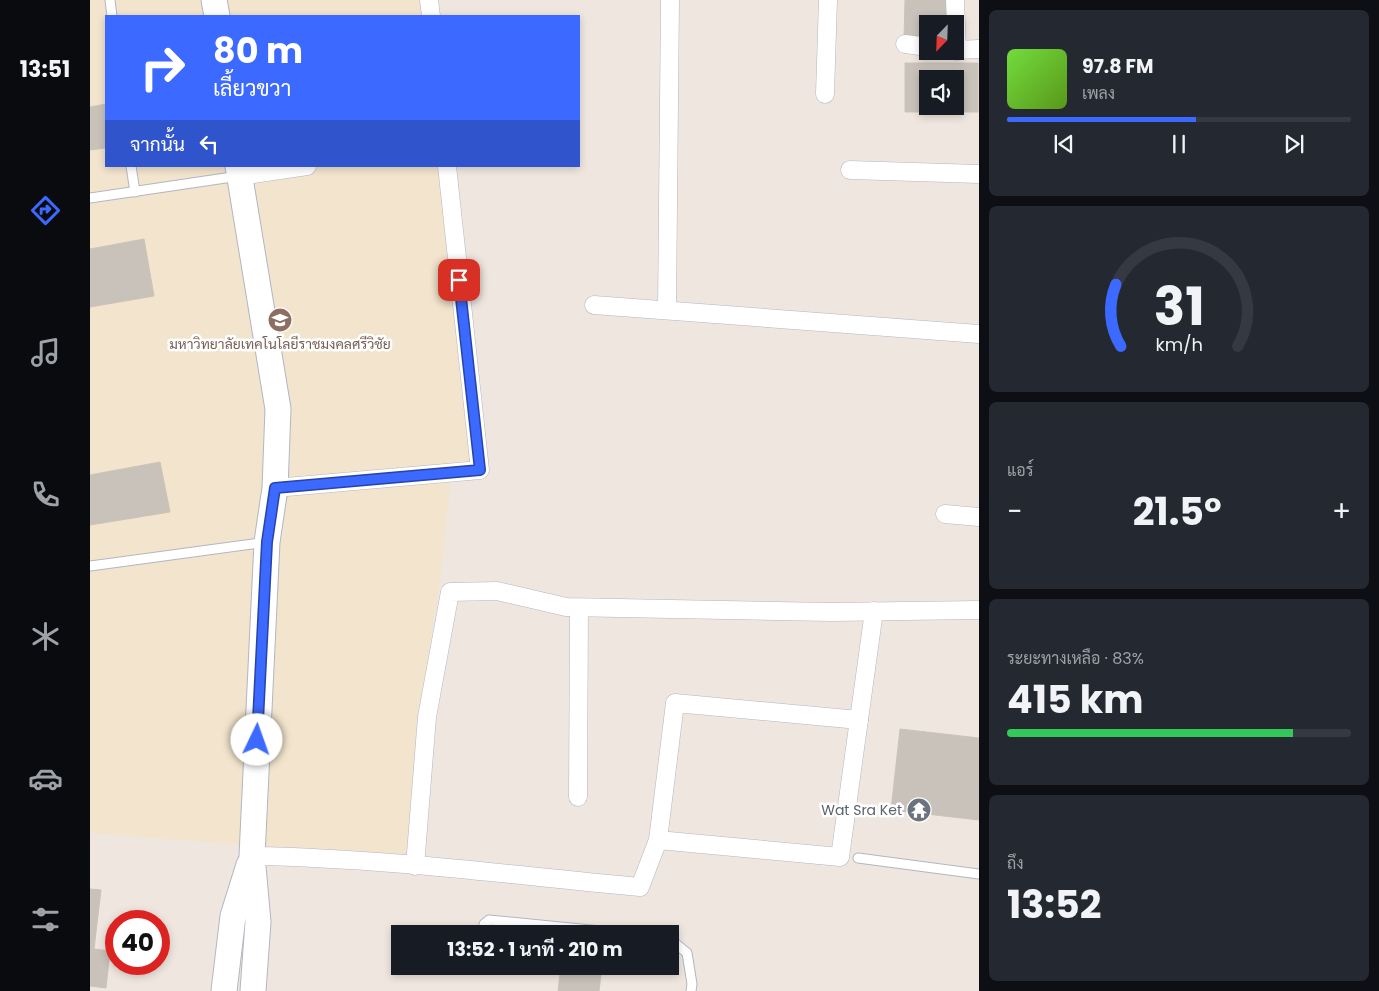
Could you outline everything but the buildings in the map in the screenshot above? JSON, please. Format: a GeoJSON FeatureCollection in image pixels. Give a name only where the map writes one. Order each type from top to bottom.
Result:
{"type":"FeatureCollection","features":[{"type":"Feature","properties":{"kind":"street"},"geometry":{"type":"LineString","coordinates":[[214,0],[217,15]]}},
{"type":"Feature","properties":{"kind":"street"},"geometry":{"type":"LineString","coordinates":[[429,0],[430,15]]}},
{"type":"Feature","properties":{"kind":"street"},"geometry":{"type":"LineString","coordinates":[[667,309],[670,0]]}},
{"type":"Feature","properties":{"kind":"street"},"geometry":{"type":"LineString","coordinates":[[825,94],[828,0]]}},
{"type":"Feature","properties":{"kind":"street"},"geometry":{"type":"LineString","coordinates":[[955,0],[955,15]]}},
{"type":"Feature","properties":{"kind":"street"},"geometry":{"type":"LineString","coordinates":[[905,44],[919,46]]}},
{"type":"Feature","properties":{"kind":"street"},"geometry":{"type":"LineString","coordinates":[[964,50],[979,49]]}},
{"type":"Feature","properties":{"kind":"street"},"geometry":{"type":"LineString","coordinates":[[253,991],[258,922],[252,856],[267,542],[275,488],[278,409],[239,171],[294,167]]}},
{"type":"Feature","properties":{"kind":"street"},"geometry":{"type":"LineString","coordinates":[[275,488],[480,470],[447,167]]}},
{"type":"Feature","properties":{"kind":"street"},"geometry":{"type":"LineString","coordinates":[[850,170],[979,174]]}},
{"type":"Feature","properties":{"kind":"street"},"geometry":{"type":"LineString","coordinates":[[594,305],[979,334]]}},
{"type":"Feature","properties":{"kind":"street"},"geometry":{"type":"LineString","coordinates":[[945,514],[979,516]]}},
{"type":"Feature","properties":{"kind":"street"},"geometry":{"type":"LineString","coordinates":[[415,866],[427,718],[450,592],[497,591],[566,607],[579,608],[831,612],[979,610]]}},
{"type":"Feature","properties":{"kind":"street"},"geometry":{"type":"LineString","coordinates":[[578,797],[579,608]]}},
{"type":"Feature","properties":{"kind":"street"},"geometry":{"type":"LineString","coordinates":[[658,840],[840,857],[874,610]]}},
{"type":"Feature","properties":{"kind":"street"},"geometry":{"type":"LineString","coordinates":[[252,856],[300,857],[415,866],[640,887],[658,840],[675,703],[859,720]]}},
{"type":"Feature","properties":{"kind":"street"},"geometry":{"type":"LineString","coordinates":[[224,991],[233,916],[252,856]]}},
{"type":"Feature","properties":{"kind":"lane"},"geometry":{"type":"LineString","coordinates":[[110,0],[112,15]]}},
{"type":"Feature","properties":{"kind":"lane"},"geometry":{"type":"LineString","coordinates":[[132,167],[135,192]]}},
{"type":"Feature","properties":{"kind":"lane"},"geometry":{"type":"LineString","coordinates":[[90,198],[135,192],[239,171]]}},
{"type":"Feature","properties":{"kind":"lane"},"geometry":{"type":"LineString","coordinates":[[90,566],[267,542]]}},
{"type":"Feature","properties":{"kind":"lane"},"geometry":{"type":"LineString","coordinates":[[858,858],[979,874]]}},
{"type":"Feature","properties":{"kind":"lane"},"geometry":{"type":"LineString","coordinates":[[484,925],[489,920],[540,925]]}},
{"type":"Feature","properties":{"kind":"lane"},"geometry":{"type":"LineString","coordinates":[[679,946],[687,953],[692,984],[691,991]]}},
{"type":"Feature","properties":{"kind":"shaded area","name":"มหาวิทยาลัยเทคโนโลยีราชมงคลศรีวิชัย"},"geometry":{"type":"Polygon","coordinates":[[[90,0],[437,0],[439,15],[105,15],[105,167],[454,167],[486,474],[451,479],[440,581],[418,717],[411,858],[90,833],[90,0]]]}},
{"type":"Feature","properties":{"kind":"place","name":"มหาวิทยาลัยเทคโนโลยีราชมงคลศรีวิชัย"},"geometry":{"type":"Point","coordinates":[280,320]}},
{"type":"Feature","properties":{"kind":"place","name":"Wat Sra Ket"},"geometry":{"type":"Point","coordinates":[919,810]}},
{"type":"Feature","properties":{"kind":"route"},"geometry":{"type":"LineString","coordinates":[[257,740],[267,542],[275,488],[480,470],[459,280]]}}]}
